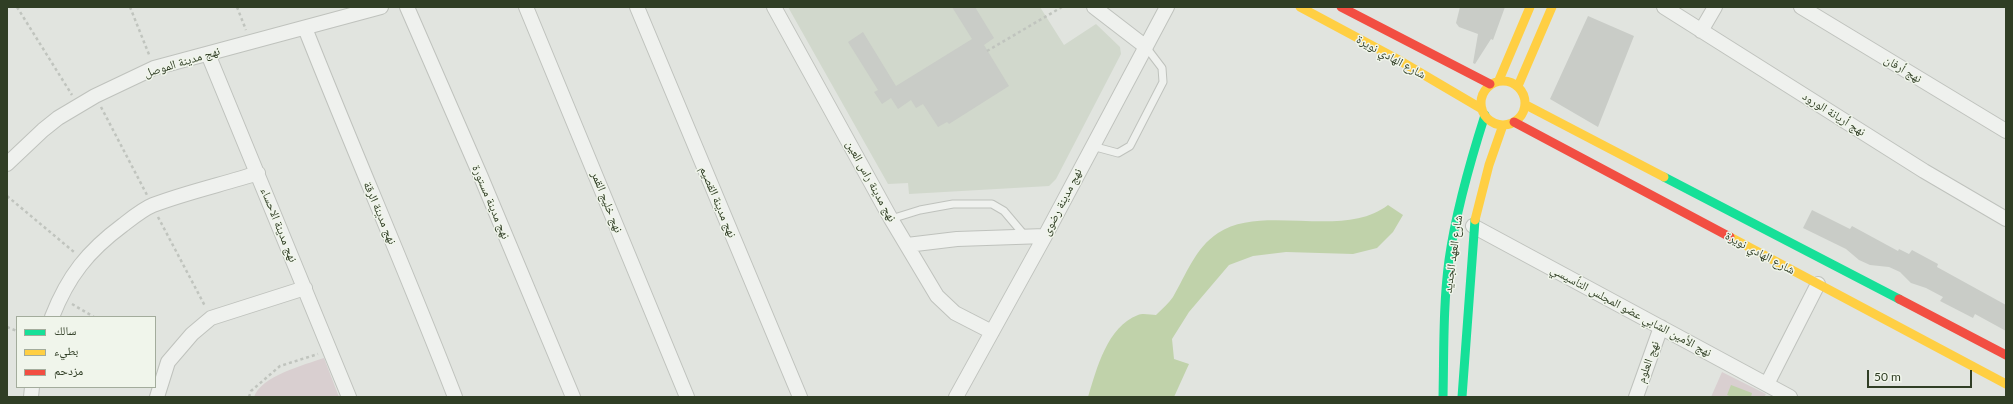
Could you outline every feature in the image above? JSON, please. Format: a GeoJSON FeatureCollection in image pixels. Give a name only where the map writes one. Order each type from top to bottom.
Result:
{"type":"FeatureCollection","features":[{"type":"Feature","properties":{"kind":"main road","name":"شارع الهادي نويرة"},"geometry":{"type":"LineString","coordinates":[[1300,7],[1399,48],[1494,82]]}},
{"type":"Feature","properties":{"kind":"main road","name":"شارع الهادي نويرة"},"geometry":{"type":"LineString","coordinates":[[1340,7],[1399,48],[1483,112]]}},
{"type":"Feature","properties":{"kind":"main road"},"geometry":{"type":"LineString","coordinates":[[1494,82],[1513,82],[1518,86],[1524,95],[1526,106],[1522,115],[1514,122],[1503,125],[1493,122],[1483,112],[1481,98],[1494,82],[1530,7]]}},
{"type":"Feature","properties":{"kind":"main road"},"geometry":{"type":"LineString","coordinates":[[1518,86],[1552,7]]}},
{"type":"Feature","properties":{"kind":"main road","name":"شارع الهادي نويرة"},"geometry":{"type":"LineString","coordinates":[[1526,106],[2006,355]]}},
{"type":"Feature","properties":{"kind":"main road","name":"شارع العهد الجديد"},"geometry":{"type":"LineString","coordinates":[[1443,397],[1448,273],[1456,221],[1470,158],[1483,112]]}},
{"type":"Feature","properties":{"kind":"main road","name":"شارع الهادي نويرة"},"geometry":{"type":"LineString","coordinates":[[1514,122],[2006,384]]}},
{"type":"Feature","properties":{"kind":"main road","name":"شارع العهد الجديد"},"geometry":{"type":"LineString","coordinates":[[1462,397],[1473,226],[1489,165],[1503,125]]}},
{"type":"Feature","properties":{"kind":"street","name":"نهج مدينة الموصل"},"geometry":{"type":"LineString","coordinates":[[7,164],[43,130],[78,105],[154,68],[381,7]]}},
{"type":"Feature","properties":{"kind":"street","name":"نهج مدينة مستورة"},"geometry":{"type":"LineString","coordinates":[[407,7],[481,177],[573,397]]}},
{"type":"Feature","properties":{"kind":"street","name":"نهج خليج القمر"},"geometry":{"type":"LineString","coordinates":[[526,7],[687,397]]}},
{"type":"Feature","properties":{"kind":"street","name":"نهج مدينة القصيم"},"geometry":{"type":"LineString","coordinates":[[637,7],[800,397]]}},
{"type":"Feature","properties":{"kind":"street","name":"نهج مدينة راس العين"},"geometry":{"type":"LineString","coordinates":[[774,7],[892,219],[937,296],[955,313],[992,332]]}},
{"type":"Feature","properties":{"kind":"street"},"geometry":{"type":"LineString","coordinates":[[1094,7],[1146,47]]}},
{"type":"Feature","properties":{"kind":"street","name":"نهج مدينة رضوى"},"geometry":{"type":"LineString","coordinates":[[956,397],[1045,236],[1168,7]]}},
{"type":"Feature","properties":{"kind":"street","name":"نهج أريانة الورود"},"geometry":{"type":"LineString","coordinates":[[1664,7],[1918,166],[2006,219]]}},
{"type":"Feature","properties":{"kind":"street"},"geometry":{"type":"LineString","coordinates":[[1701,31],[1715,7]]}},
{"type":"Feature","properties":{"kind":"street","name":"نهج أرفان"},"geometry":{"type":"LineString","coordinates":[[1801,7],[2006,131]]}},
{"type":"Feature","properties":{"kind":"street","name":"نهج مدينة الرقة"},"geometry":{"type":"LineString","coordinates":[[305,28],[350,142],[426,321],[455,397]]}},
{"type":"Feature","properties":{"kind":"street","name":"نهج مدينة الاحساء"},"geometry":{"type":"LineString","coordinates":[[208,54],[349,397]]}},
{"type":"Feature","properties":{"kind":"street"},"geometry":{"type":"LineString","coordinates":[[52,316],[60,296],[84,260],[96,246],[110,234],[152,205],[258,173]]}},
{"type":"Feature","properties":{"kind":"street","name":"نهج الأمين الشابي عضو المجلس التأسيسي"},"geometry":{"type":"LineString","coordinates":[[1473,226],[1790,397]]}},
{"type":"Feature","properties":{"kind":"street"},"geometry":{"type":"LineString","coordinates":[[907,245],[957,239],[1045,236]]}},
{"type":"Feature","properties":{"kind":"street"},"geometry":{"type":"LineString","coordinates":[[1767,384],[1818,284]]}},
{"type":"Feature","properties":{"kind":"street"},"geometry":{"type":"LineString","coordinates":[[157,397],[168,362],[192,334],[211,318],[305,288]]}},
{"type":"Feature","properties":{"kind":"street","name":"نهج العلوم"},"geometry":{"type":"LineString","coordinates":[[1636,397],[1661,327]]}},
{"type":"Feature","properties":{"kind":"lane"},"geometry":{"type":"LineString","coordinates":[[1092,146],[1118,153],[1130,146],[1163,82],[1162,68],[1146,47]]}},
{"type":"Feature","properties":{"kind":"lane"},"geometry":{"type":"LineString","coordinates":[[892,219],[920,210],[953,204],[992,204],[1004,211],[1026,237]]}},
{"type":"Feature","properties":{"kind":"path"},"geometry":{"type":"LineString","coordinates":[[17,7],[78,105]]}},
{"type":"Feature","properties":{"kind":"path"},"geometry":{"type":"LineString","coordinates":[[130,7],[154,68]]}},
{"type":"Feature","properties":{"kind":"path"},"geometry":{"type":"LineString","coordinates":[[237,7],[250,42]]}},
{"type":"Feature","properties":{"kind":"path"},"geometry":{"type":"LineString","coordinates":[[987,51],[1062,7]]}},
{"type":"Feature","properties":{"kind":"path"},"geometry":{"type":"LineString","coordinates":[[7,196],[84,260]]}},
{"type":"Feature","properties":{"kind":"path"},"geometry":{"type":"LineString","coordinates":[[60,296],[92,316]]}},
{"type":"Feature","properties":{"kind":"path"},"geometry":{"type":"LineString","coordinates":[[249,397],[251,391],[280,366],[330,351]]}},
{"type":"Feature","properties":{"kind":"shaded area"},"geometry":{"type":"Polygon","coordinates":[[[788,7],[1040,7],[1064,45],[1096,24],[1120,47],[1121,54],[1056,179],[1049,186],[909,194],[908,183],[888,184],[788,7]]]}},
{"type":"Feature","properties":{"kind":"shaded area"},"geometry":{"type":"Polygon","coordinates":[[[1388,205],[1403,215],[1393,232],[1377,248],[1353,254],[1286,252],[1253,256],[1229,265],[1189,312],[1172,339],[1174,359],[1189,364],[1174,397],[1088,397],[1100,361],[1118,329],[1127,321],[1140,314],[1156,315],[1173,297],[1203,246],[1218,233],[1236,225],[1257,221],[1349,220],[1370,215],[1388,205]]]}},
{"type":"Feature","properties":{"kind":"shaded area"},"geometry":{"type":"Polygon","coordinates":[[[324,358],[339,397],[254,397],[265,383],[274,377],[324,358]]]}},
{"type":"Feature","properties":{"kind":"shaded area"},"geometry":{"type":"Polygon","coordinates":[[[1722,372],[1766,394],[1764,397],[1711,397],[1722,372]]]}},
{"type":"Feature","properties":{"kind":"shaded area"},"geometry":{"type":"Polygon","coordinates":[[[1731,385],[1752,393],[1751,397],[1732,397],[1727,395],[1731,385]]]}},
{"type":"Feature","properties":{"kind":"building"},"geometry":{"type":"Polygon","coordinates":[[[952,7],[975,7],[994,38],[984,45],[1009,86],[949,124],[947,122],[938,127],[923,104],[916,108],[911,100],[898,109],[891,98],[882,104],[874,92],[878,90],[848,42],[863,32],[896,86],[972,39],[952,7]]]}},
{"type":"Feature","properties":{"kind":"building"},"geometry":{"type":"Polygon","coordinates":[[[1460,7],[1505,7],[1493,40],[1491,39],[1475,64],[1473,63],[1478,34],[1459,27],[1456,23],[1460,7]]]}},
{"type":"Feature","properties":{"kind":"building"},"geometry":{"type":"Polygon","coordinates":[[[1588,16],[1634,36],[1598,127],[1550,99],[1588,16]]]}},
{"type":"Feature","properties":{"kind":"building"},"geometry":{"type":"Polygon","coordinates":[[[1812,210],[1850,229],[1852,226],[1898,251],[1899,249],[1909,254],[1912,250],[1938,264],[1937,267],[2006,305],[2006,331],[1975,314],[1973,318],[1940,301],[1943,297],[1926,288],[1911,283],[1900,272],[1889,267],[1870,265],[1859,260],[1846,249],[1803,228],[1812,210]]]}},
{"type":"Feature","properties":{"kind":"traffic: fast"},"geometry":{"type":"LineString","coordinates":[[1443,397],[1445,311],[1449,260],[1455,223],[1464,186],[1485,115]]}},
{"type":"Feature","properties":{"kind":"traffic: fast"},"geometry":{"type":"LineString","coordinates":[[1664,177],[1899,299]]}},
{"type":"Feature","properties":{"kind":"traffic: fast"},"geometry":{"type":"LineString","coordinates":[[1462,397],[1475,220]]}},
{"type":"Feature","properties":{"kind":"traffic: slow"},"geometry":{"type":"LineString","coordinates":[[1300,7],[1397,59],[1482,109]]}},
{"type":"Feature","properties":{"kind":"traffic: slow"},"geometry":{"type":"LineString","coordinates":[[1499,80],[1530,7]]}},
{"type":"Feature","properties":{"kind":"traffic: slow"},"geometry":{"type":"LineString","coordinates":[[1518,86],[1552,7]]}},
{"type":"Feature","properties":{"kind":"traffic: slow"},"geometry":{"type":"LineString","coordinates":[[1499,81],[1507,81],[1512,82],[1519,87],[1524,94],[1525,103],[1524,112],[1519,119],[1512,124],[1499,125],[1491,122],[1484,115],[1481,107],[1481,99],[1484,91],[1491,84],[1499,81]]}},
{"type":"Feature","properties":{"kind":"traffic: slow"},"geometry":{"type":"LineString","coordinates":[[1526,105],[1664,177]]}},
{"type":"Feature","properties":{"kind":"traffic: slow"},"geometry":{"type":"LineString","coordinates":[[1475,220],[1489,165],[1503,125]]}},
{"type":"Feature","properties":{"kind":"traffic: slow"},"geometry":{"type":"LineString","coordinates":[[1730,237],[2006,384]]}},
{"type":"Feature","properties":{"kind":"traffic: jam"},"geometry":{"type":"LineString","coordinates":[[1341,7],[1490,84]]}},
{"type":"Feature","properties":{"kind":"traffic: jam"},"geometry":{"type":"LineString","coordinates":[[1514,122],[1730,237]]}},
{"type":"Feature","properties":{"kind":"traffic: jam"},"geometry":{"type":"LineString","coordinates":[[1899,299],[2006,355]]}}]}
